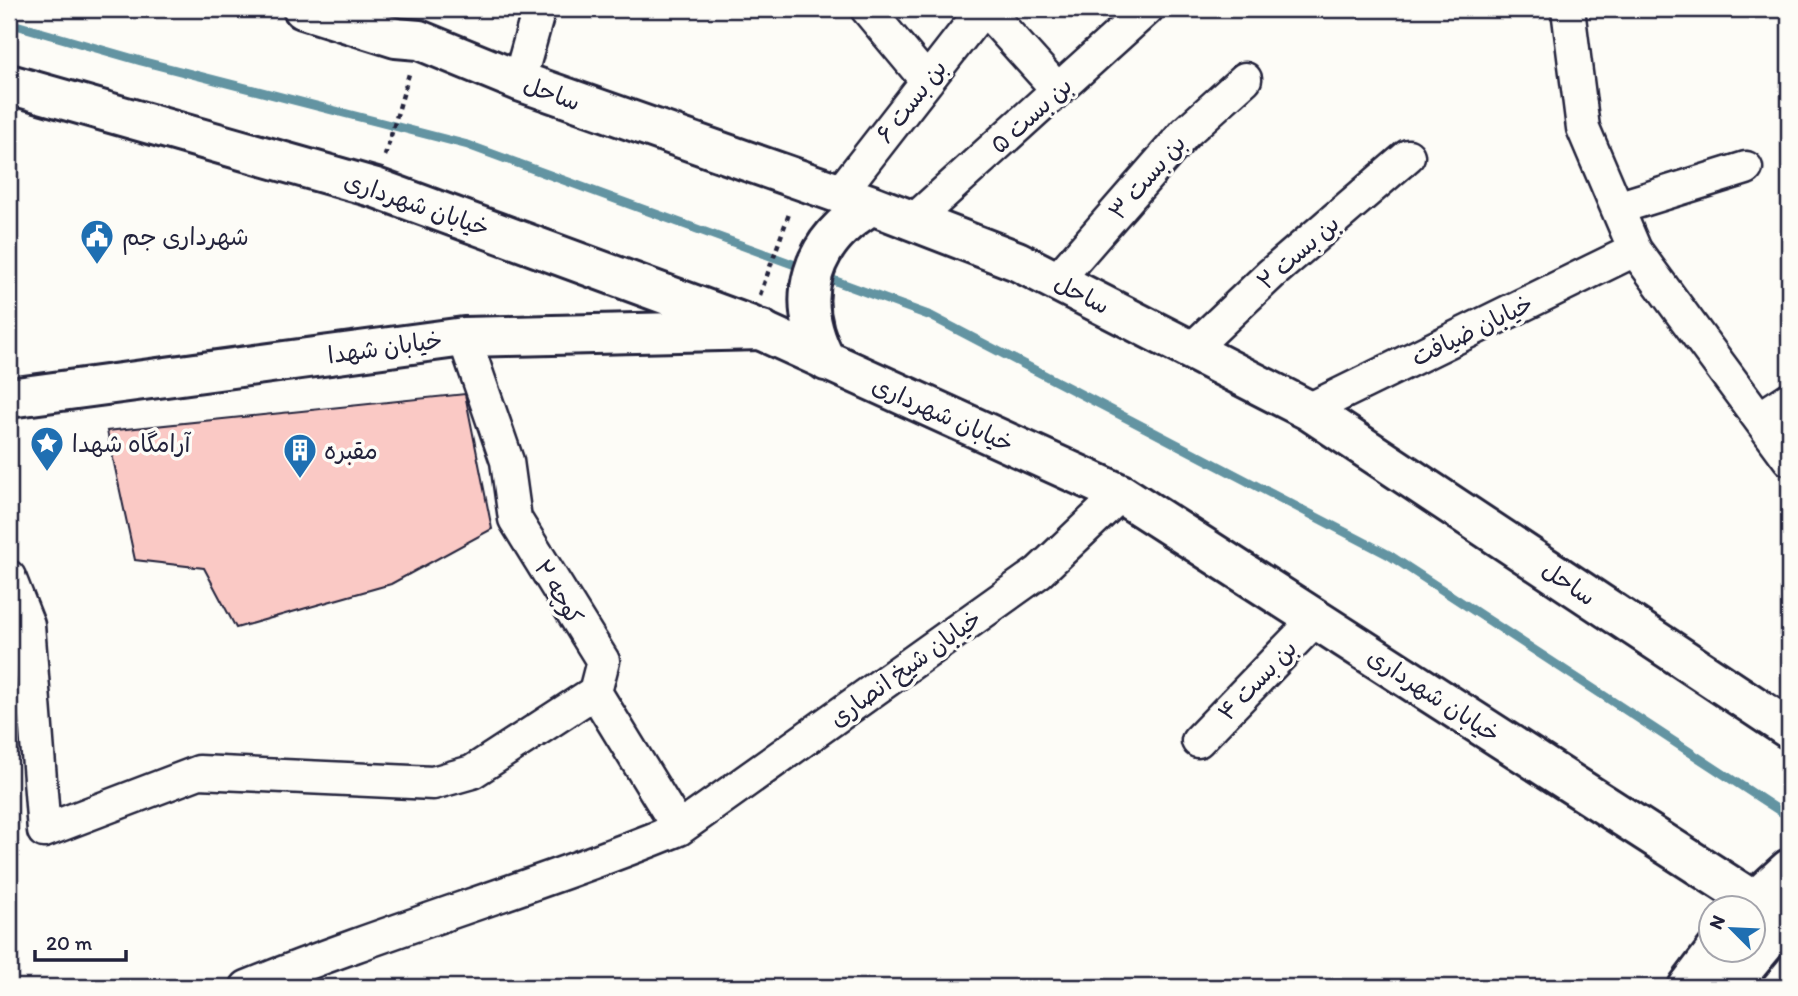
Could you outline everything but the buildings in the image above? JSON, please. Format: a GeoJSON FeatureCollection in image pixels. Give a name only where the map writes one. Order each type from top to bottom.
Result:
{"type":"FeatureCollection","features":[{"type":"Feature","properties":{"kind":"main road","name":"ساحل"},"geometry":{"type":"LineString","coordinates":[[303,9],[397,38],[419,40],[519,81],[855,199],[1017,261],[1308,410],[1789,729]]}},
{"type":"Feature","properties":{"kind":"main road","name":"خیابان شهرداری"},"geometry":{"type":"LineString","coordinates":[[9,84],[376,188],[756,328],[1121,494],[1772,915]]}},
{"type":"Feature","properties":{"kind":"main road"},"geometry":{"type":"LineString","coordinates":[[826,361],[815,341],[810,318],[809,296],[813,273],[821,251],[852,217],[855,199]]}},
{"type":"Feature","properties":{"kind":"main road","name":"خیابان شهدا"},"geometry":{"type":"LineString","coordinates":[[9,398],[464,337],[756,328]]}},
{"type":"Feature","properties":{"kind":"main road"},"geometry":{"type":"LineString","coordinates":[[1729,987],[1772,915],[1789,869]]}},
{"type":"Feature","properties":{"kind":"main road"},"geometry":{"type":"LineString","coordinates":[[1688,987],[1705,964]]}},
{"type":"Feature","properties":{"kind":"street"},"geometry":{"type":"LineString","coordinates":[[519,81],[538,9]]}},
{"type":"Feature","properties":{"kind":"street"},"geometry":{"type":"LineString","coordinates":[[867,9],[927,81]]}},
{"type":"Feature","properties":{"kind":"street"},"geometry":{"type":"LineString","coordinates":[[984,9],[1058,90]]}},
{"type":"Feature","properties":{"kind":"street","name":"بن بست ۶"},"geometry":{"type":"LineString","coordinates":[[855,199],[927,81],[984,9]]}},
{"type":"Feature","properties":{"kind":"street","name":"بن بست ۵"},"geometry":{"type":"LineString","coordinates":[[914,221],[1147,9]]}},
{"type":"Feature","properties":{"kind":"street"},"geometry":{"type":"LineString","coordinates":[[1568,9],[1583,128],[1635,250],[1789,458]]}},
{"type":"Feature","properties":{"kind":"street","name":"بن بست ۳"},"geometry":{"type":"LineString","coordinates":[[1056,281],[1185,133],[1245,79]]}},
{"type":"Feature","properties":{"kind":"street","name":"بن بست ۲"},"geometry":{"type":"LineString","coordinates":[[1191,351],[1271,274],[1408,156]]}},
{"type":"Feature","properties":{"kind":"street"},"geometry":{"type":"LineString","coordinates":[[1617,208],[1746,168]]}},
{"type":"Feature","properties":{"kind":"street","name":"خیابان ضیافت"},"geometry":{"type":"LineString","coordinates":[[1308,410],[1635,250]]}},
{"type":"Feature","properties":{"kind":"street","name":"کوچه ۲"},"geometry":{"type":"LineString","coordinates":[[464,337],[507,461],[515,519],[603,661],[595,692]]}},
{"type":"Feature","properties":{"kind":"street"},"geometry":{"type":"LineString","coordinates":[[1760,418],[1789,398]]}},
{"type":"Feature","properties":{"kind":"street","name":"خیابان شیخ انصاری"},"geometry":{"type":"LineString","coordinates":[[247,987],[310,975],[679,829],[1039,572],[1121,494]]}},
{"type":"Feature","properties":{"kind":"street"},"geometry":{"type":"LineString","coordinates":[[9,577],[27,625],[44,831],[199,772],[433,783],[471,772],[595,692],[679,829]]}},
{"type":"Feature","properties":{"kind":"street","name":"بن بست ۴"},"geometry":{"type":"LineString","coordinates":[[1198,741],[1316,619]]}},
{"type":"Feature","properties":{"kind":"path"},"geometry":{"type":"LineString","coordinates":[[376,188],[419,40]]}},
{"type":"Feature","properties":{"kind":"path"},"geometry":{"type":"LineString","coordinates":[[756,328],[801,181]]}},
{"type":"Feature","properties":{"kind":"waterway"},"geometry":{"type":"LineString","coordinates":[[9,23],[141,61],[468,145],[806,269]]}},
{"type":"Feature","properties":{"kind":"waterway"},"geometry":{"type":"LineString","coordinates":[[822,276],[931,316],[1389,555],[1789,817]]}},
{"type":"Feature","properties":{"kind":"place","name":"شهرداری جم"},"geometry":{"type":"Point","coordinates":[97,266]}},
{"type":"Feature","properties":{"kind":"place","name":"آرامگاه شهدا"},"geometry":{"type":"Point","coordinates":[47,473]}},
{"type":"Feature","properties":{"kind":"place","name":"مقبره"},"geometry":{"type":"Point","coordinates":[300,480]}}]}
